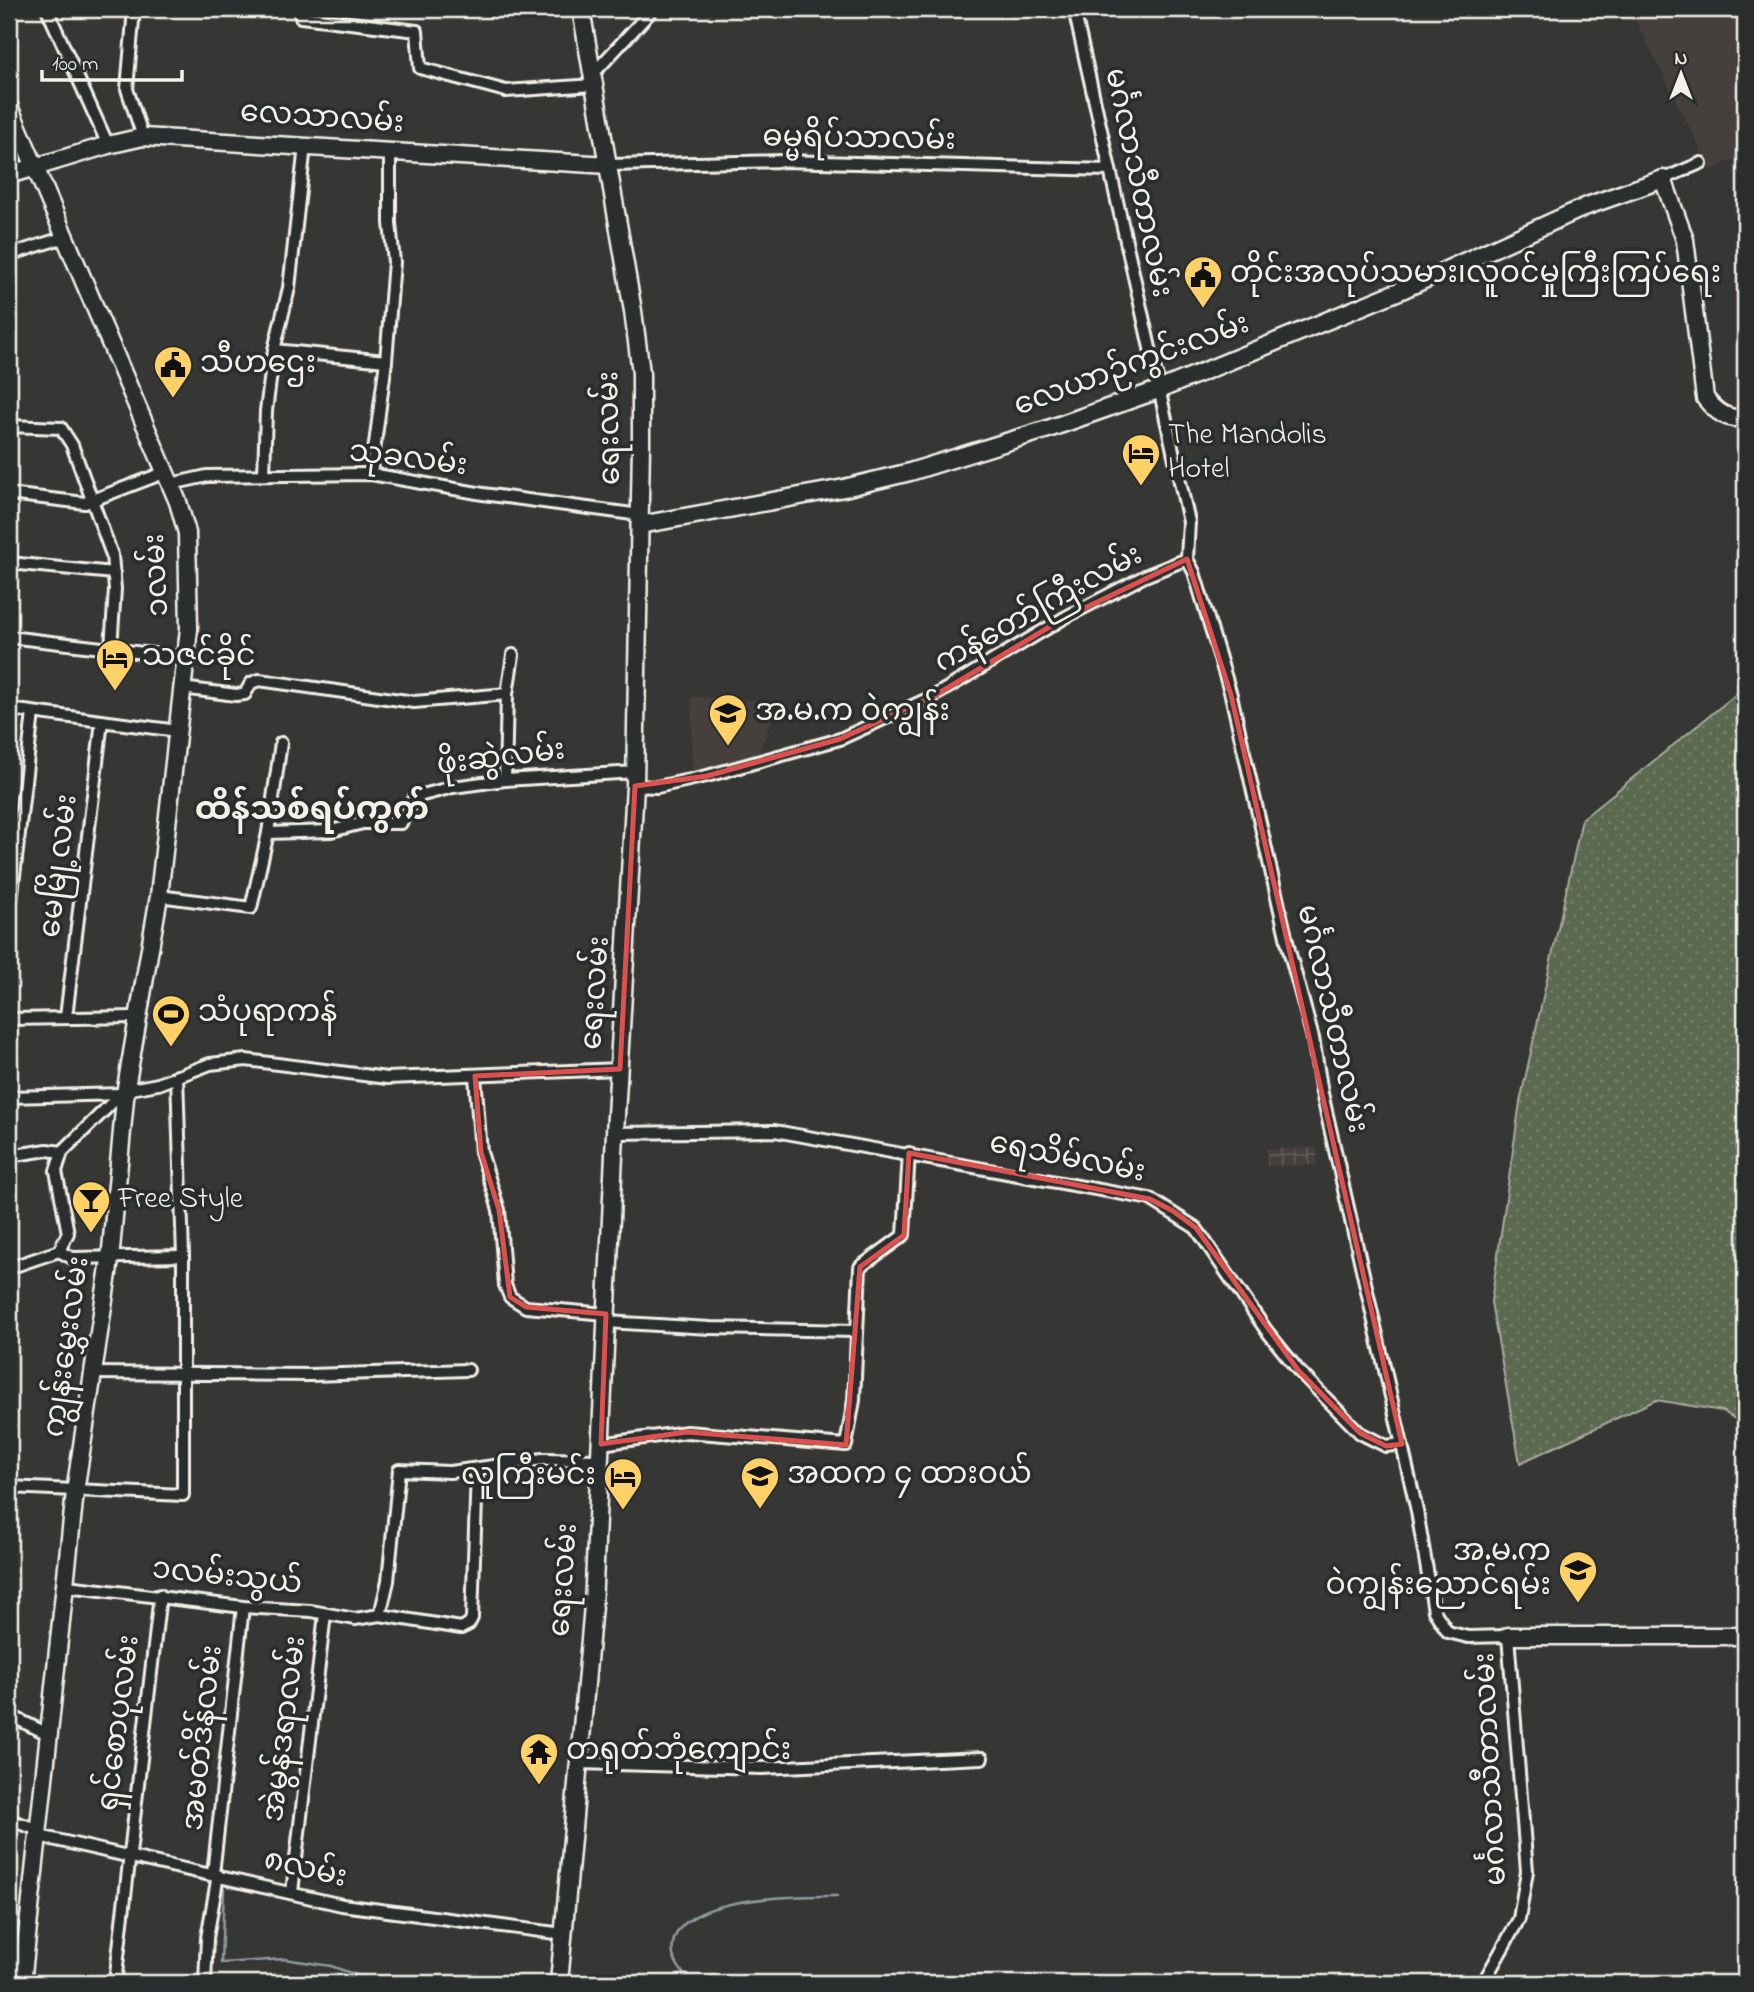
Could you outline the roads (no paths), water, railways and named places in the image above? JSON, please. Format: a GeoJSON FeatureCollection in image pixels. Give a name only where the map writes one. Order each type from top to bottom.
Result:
{"type":"FeatureCollection","features":[{"type":"Feature","properties":{"kind":"street"},"geometry":{"type":"LineString","coordinates":[[47,9],[108,145]]}},
{"type":"Feature","properties":{"kind":"street"},"geometry":{"type":"LineString","coordinates":[[134,9],[127,89],[143,137]]}},
{"type":"Feature","properties":{"kind":"street"},"geometry":{"type":"LineString","coordinates":[[299,9],[301,17],[417,31],[420,68],[506,91],[593,80],[653,9]]}},
{"type":"Feature","properties":{"kind":"street","name":"ရေးလမ်း"},"geometry":{"type":"LineString","coordinates":[[559,1983],[593,1606],[635,779],[640,520],[641,373],[622,234],[581,9]]}},
{"type":"Feature","properties":{"kind":"street","name":"မင်္ဂလာသီတာလမ်း"},"geometry":{"type":"LineString","coordinates":[[1074,9],[1136,297],[1161,390],[1189,522],[1187,559],[1194,572],[1231,695],[1289,950],[1313,1038],[1322,1093],[1402,1444],[1439,1621],[1448,1632],[1468,1637],[1508,1636],[1527,1871],[1519,1919],[1483,1983]]}},
{"type":"Feature","properties":{"kind":"street","name":"၁လမ်း"},"geometry":{"type":"LineString","coordinates":[[9,106],[168,478],[187,533],[190,570],[186,658],[178,731],[159,896],[124,1092]]}},
{"type":"Feature","properties":{"kind":"street","name":"လေသာလမ်း"},"geometry":{"type":"LineString","coordinates":[[9,175],[143,137],[608,165]]}},
{"type":"Feature","properties":{"kind":"street"},"geometry":{"type":"LineString","coordinates":[[264,475],[266,411],[274,350],[289,288],[305,146]]}},
{"type":"Feature","properties":{"kind":"street"},"geometry":{"type":"LineString","coordinates":[[371,474],[386,361],[394,262],[390,223],[390,152]]}},
{"type":"Feature","properties":{"kind":"street","name":"ဓမ္မရိပ်သာလမ်း"},"geometry":{"type":"LineString","coordinates":[[608,165],[784,161],[1110,170]]}},
{"type":"Feature","properties":{"kind":"street","name":"လေယာဉ်ကွင်းလမ်း"},"geometry":{"type":"LineString","coordinates":[[640,520],[844,488],[910,472],[1161,390],[1404,289],[1587,206],[1701,163]]}},
{"type":"Feature","properties":{"kind":"street"},"geometry":{"type":"LineString","coordinates":[[1662,179],[1685,240],[1705,398],[1718,414],[1730,418],[1745,418]]}},
{"type":"Feature","properties":{"kind":"street"},"geometry":{"type":"LineString","coordinates":[[9,255],[65,237]]}},
{"type":"Feature","properties":{"kind":"street"},"geometry":{"type":"LineString","coordinates":[[274,350],[386,361]]}},
{"type":"Feature","properties":{"kind":"street"},"geometry":{"type":"LineString","coordinates":[[9,426],[61,428],[72,445],[112,555],[114,573],[111,648]]}},
{"type":"Feature","properties":{"kind":"street","name":"သုခလမ်း"},"geometry":{"type":"LineString","coordinates":[[92,501],[168,478],[371,474],[640,520]]}},
{"type":"Feature","properties":{"kind":"street"},"geometry":{"type":"LineString","coordinates":[[9,494],[65,502],[92,501]]}},
{"type":"Feature","properties":{"kind":"street","name":"ကန်တော်ကြီးလမ်း"},"geometry":{"type":"LineString","coordinates":[[635,779],[657,787],[708,776],[840,739],[934,696],[1066,617],[1145,576],[1187,559]]}},
{"type":"Feature","properties":{"kind":"street"},"geometry":{"type":"LineString","coordinates":[[9,563],[114,573]]}},
{"type":"Feature","properties":{"kind":"street"},"geometry":{"type":"LineString","coordinates":[[9,637],[186,658]]}},
{"type":"Feature","properties":{"kind":"street"},"geometry":{"type":"LineString","coordinates":[[505,780],[507,694],[513,655]]}},
{"type":"Feature","properties":{"kind":"street"},"geometry":{"type":"LineString","coordinates":[[182,688],[236,695],[245,694],[251,683],[259,680],[414,702],[507,694]]}},
{"type":"Feature","properties":{"kind":"street"},"geometry":{"type":"LineString","coordinates":[[9,709],[178,731]]}},
{"type":"Feature","properties":{"kind":"street"},"geometry":{"type":"LineString","coordinates":[[9,919],[33,713]]}},
{"type":"Feature","properties":{"kind":"street","name":"မေမြို့လမ်း"},"geometry":{"type":"LineString","coordinates":[[66,1017],[102,721]]}},
{"type":"Feature","properties":{"kind":"street"},"geometry":{"type":"LineString","coordinates":[[159,896],[251,908],[268,833],[281,743]]}},
{"type":"Feature","properties":{"kind":"street","name":"ဖိုးဆွဲလမ်း"},"geometry":{"type":"LineString","coordinates":[[268,833],[331,831],[363,823],[401,823],[410,802],[421,794],[505,780],[635,779]]}},
{"type":"Feature","properties":{"kind":"street"},"geometry":{"type":"LineString","coordinates":[[9,1019],[137,1017]]}},
{"type":"Feature","properties":{"kind":"street"},"geometry":{"type":"LineString","coordinates":[[9,1097],[124,1092],[210,1064],[246,1060],[387,1078],[620,1069]]}},
{"type":"Feature","properties":{"kind":"street"},"geometry":{"type":"LineString","coordinates":[[9,1487],[183,1495],[183,1256],[177,1076]]}},
{"type":"Feature","properties":{"kind":"street"},"geometry":{"type":"LineString","coordinates":[[475,1076],[481,1152],[499,1210],[505,1285],[510,1297],[526,1307],[606,1318],[710,1328],[857,1331]]}},
{"type":"Feature","properties":{"kind":"street"},"geometry":{"type":"LineString","coordinates":[[9,1268],[59,1251],[68,1233],[57,1171],[62,1152],[124,1092]]}},
{"type":"Feature","properties":{"kind":"street","name":"ကျွန်းမွှေးလမ်း"},"geometry":{"type":"LineString","coordinates":[[22,1983],[67,1586],[75,1492],[110,1260],[124,1092]]}},
{"type":"Feature","properties":{"kind":"street","name":"ရေသိမ်လမ်း"},"geometry":{"type":"LineString","coordinates":[[615,1133],[775,1131],[909,1153],[1150,1199],[1173,1211],[1196,1228],[1266,1330],[1298,1370],[1360,1433],[1386,1446],[1402,1444]]}},
{"type":"Feature","properties":{"kind":"street"},"geometry":{"type":"LineString","coordinates":[[9,1156],[47,1150],[62,1152]]}},
{"type":"Feature","properties":{"kind":"street"},"geometry":{"type":"LineString","coordinates":[[380,1615],[388,1581],[399,1470],[477,1470],[601,1452],[687,1432],[752,1435],[846,1445],[854,1400],[860,1267],[904,1235],[909,1153]]}},
{"type":"Feature","properties":{"kind":"street"},"geometry":{"type":"LineString","coordinates":[[59,1251],[72,1258],[110,1260],[183,1256]]}},
{"type":"Feature","properties":{"kind":"street"},"geometry":{"type":"LineString","coordinates":[[93,1373],[183,1376],[468,1370]]}},
{"type":"Feature","properties":{"kind":"street","name":"၁လမ်းသွယ်"},"geometry":{"type":"LineString","coordinates":[[67,1586],[355,1619],[380,1615],[461,1628],[469,1624],[477,1470]]}},
{"type":"Feature","properties":{"kind":"street","name":"ရှင်စောပုလမ်း"},"geometry":{"type":"LineString","coordinates":[[115,1983],[160,1595]]}},
{"type":"Feature","properties":{"kind":"street","name":"အမတ်ဒိန်လမ်း"},"geometry":{"type":"LineString","coordinates":[[205,1983],[207,1938],[243,1607]]}},
{"type":"Feature","properties":{"kind":"street","name":"အဲမွန်ဒရာလမ်း"},"geometry":{"type":"LineString","coordinates":[[292,1892],[324,1614]]}},
{"type":"Feature","properties":{"kind":"street"},"geometry":{"type":"LineString","coordinates":[[1508,1636],[1745,1636]]}},
{"type":"Feature","properties":{"kind":"street"},"geometry":{"type":"LineString","coordinates":[[9,1715],[50,1735]]}},
{"type":"Feature","properties":{"kind":"street"},"geometry":{"type":"LineString","coordinates":[[579,1763],[762,1768],[982,1758]]}},
{"type":"Feature","properties":{"kind":"street","name":"၈လမ်း"},"geometry":{"type":"LineString","coordinates":[[9,1820],[39,1833],[129,1856],[342,1905],[563,1934]]}},
{"type":"Feature","properties":{"kind":"waterway"},"geometry":{"type":"LineString","coordinates":[[224,1889],[221,1963],[284,1959],[331,1966],[379,1983]]}},
{"type":"Feature","properties":{"kind":"waterway"},"geometry":{"type":"LineString","coordinates":[[690,1983],[673,1955],[676,1935],[689,1920],[737,1903],[837,1896]]}},
{"type":"Feature","properties":{"kind":"place","name":"တိုင်းအလုပ်သမား၊လူဝင်မှုကြီးကြပ်ရေး"},"geometry":{"type":"Point","coordinates":[1203,309]}},
{"type":"Feature","properties":{"kind":"place","name":"သီဟဌေး"},"geometry":{"type":"Point","coordinates":[173,399]}},
{"type":"Feature","properties":{"kind":"place","name":"The Mandolis Hotel"},"geometry":{"type":"Point","coordinates":[1141,487]}},
{"type":"Feature","properties":{"kind":"place","name":"သဇင်ခိုင်"},"geometry":{"type":"Point","coordinates":[115,692]}},
{"type":"Feature","properties":{"kind":"place","name":"အ.မ.က ဝဲကျွန်း"},"geometry":{"type":"Point","coordinates":[728,747]}},
{"type":"Feature","properties":{"kind":"place","name":"သံပုရာကန်"},"geometry":{"type":"Point","coordinates":[171,1048]}},
{"type":"Feature","properties":{"kind":"place","name":"Free Style"},"geometry":{"type":"Point","coordinates":[91,1234]}},
{"type":"Feature","properties":{"kind":"place","name":"အထက ၄ ထားဝယ်"},"geometry":{"type":"Point","coordinates":[760,1510]}},
{"type":"Feature","properties":{"kind":"place","name":"လူကြီးမင်း"},"geometry":{"type":"Point","coordinates":[623,1511]}},
{"type":"Feature","properties":{"kind":"place","name":"အ.မ.က ဝဲကျွန်းညောင်ရမ်း"},"geometry":{"type":"Point","coordinates":[1578,1604]}},
{"type":"Feature","properties":{"kind":"place","name":"တရုတ်ဘုံကျောင်း"},"geometry":{"type":"Point","coordinates":[539,1786]}},
{"type":"Feature","properties":{"kind":"district","name":"ထိန်သစ်ရပ်ကွက်"},"geometry":{"type":"Point","coordinates":[312,811]}}]}
